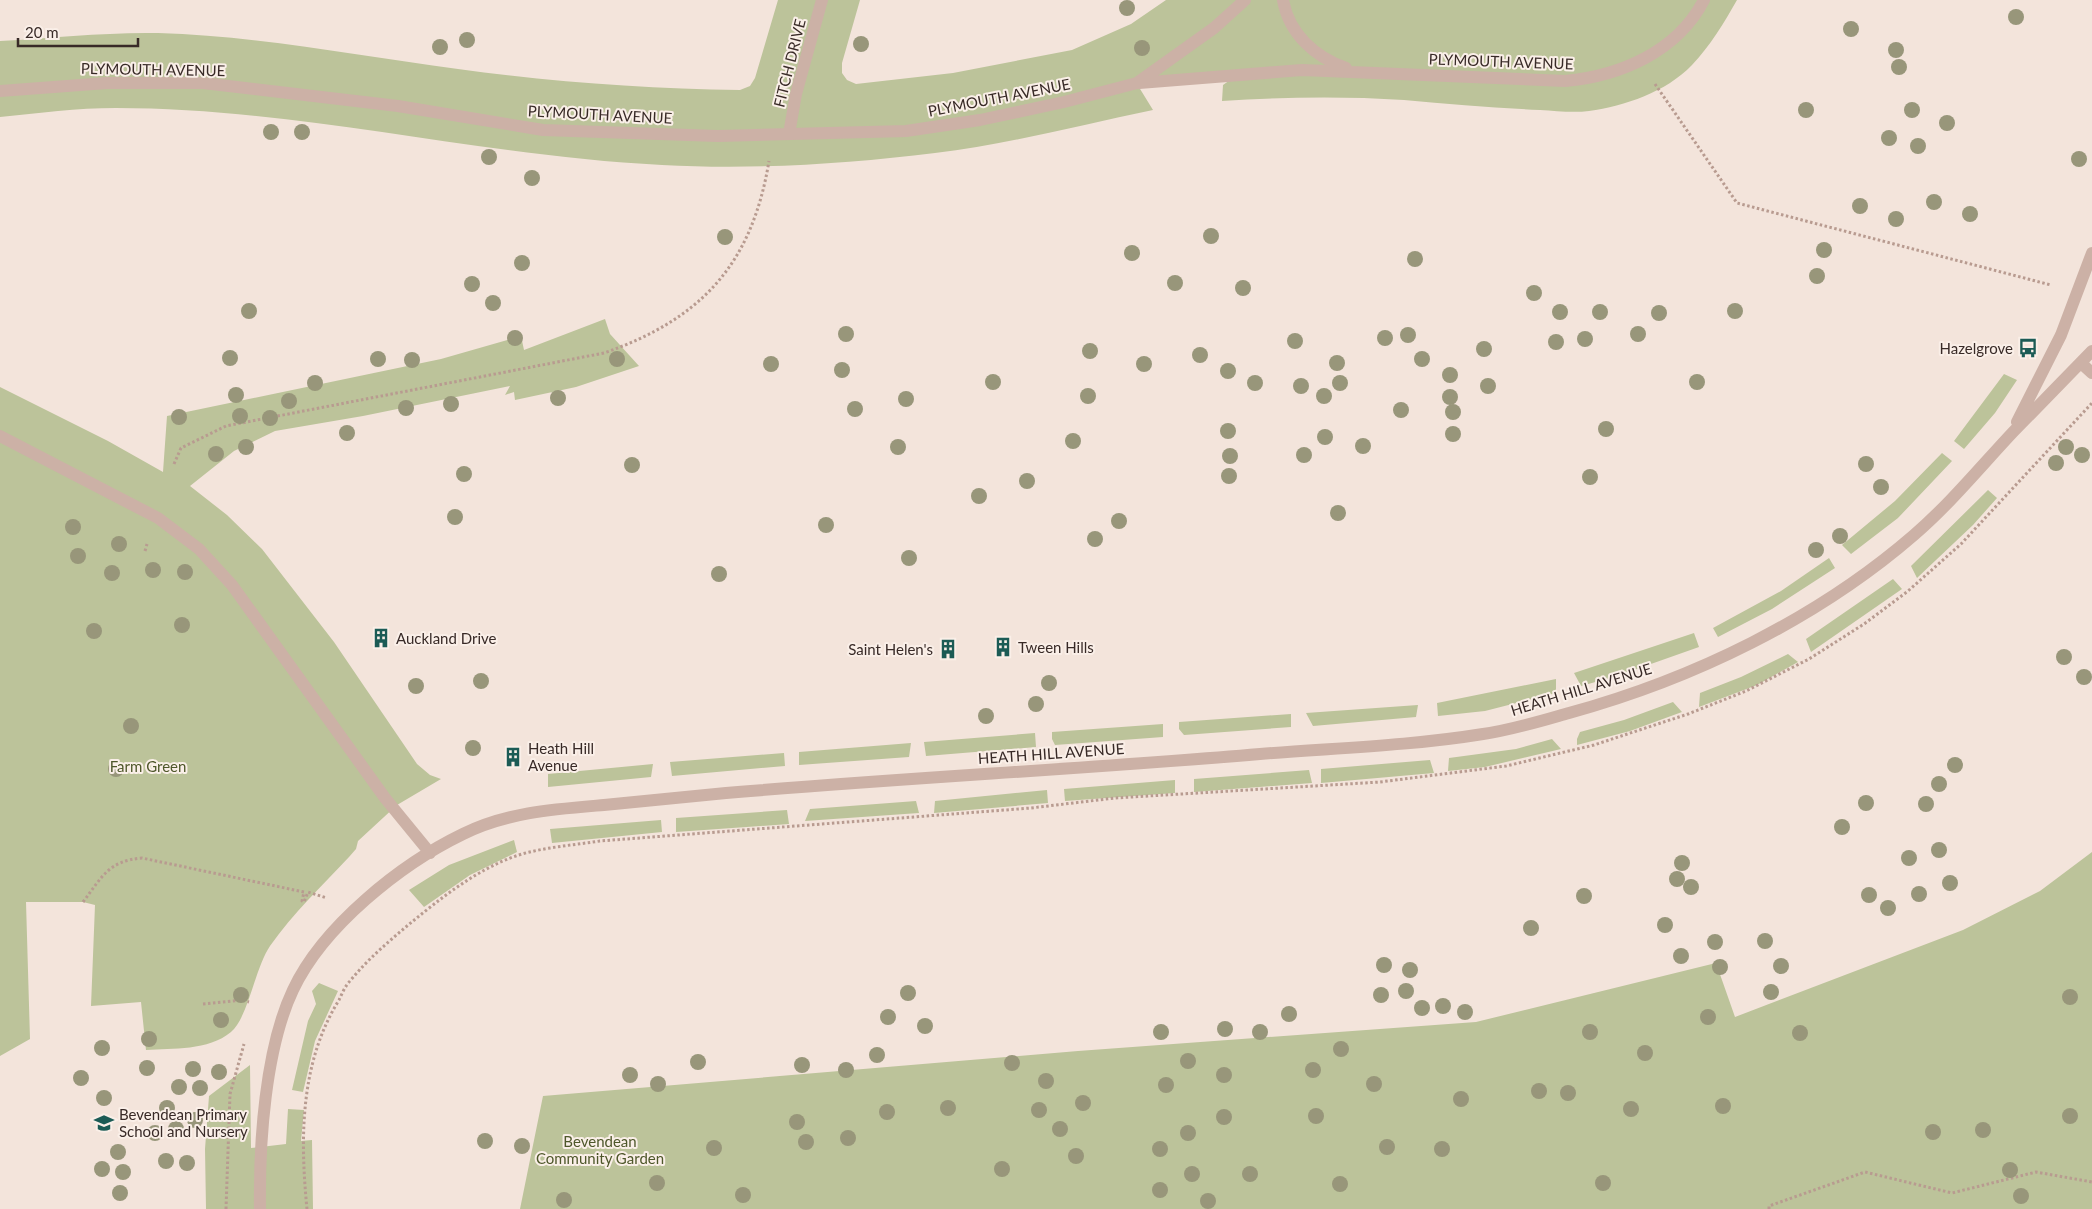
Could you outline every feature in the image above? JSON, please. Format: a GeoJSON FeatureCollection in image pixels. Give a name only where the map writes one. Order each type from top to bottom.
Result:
{"type":"FeatureCollection","features":[{"type":"Feature","properties":{"kind":"street","name":"FITCH DRIVE"},"geometry":{"type":"LineString","coordinates":[[789,134],[796,94],[822,0]]}},
{"type":"Feature","properties":{"kind":"street","name":"PLYMOUTH AVENUE"},"geometry":{"type":"LineString","coordinates":[[1137,83],[1214,28],[1245,0]]}},
{"type":"Feature","properties":{"kind":"street","name":"PLYMOUTH AVENUE"},"geometry":{"type":"LineString","coordinates":[[1283,0],[1290,22],[1309,47],[1330,62],[1358,71]]}},
{"type":"Feature","properties":{"kind":"street","name":"PLYMOUTH AVENUE"},"geometry":{"type":"LineString","coordinates":[[0,91],[107,82],[203,83],[327,96],[543,130],[771,136],[906,131],[1008,114],[1137,83],[1284,71],[1358,71],[1565,81],[1604,75],[1642,60],[1683,29],[1704,0]]}},
{"type":"Feature","properties":{"kind":"street"},"geometry":{"type":"LineString","coordinates":[[2010,435],[2061,335],[2092,253]]}},
{"type":"Feature","properties":{"kind":"street"},"geometry":{"type":"LineString","coordinates":[[2010,435],[2092,351]]}},
{"type":"Feature","properties":{"kind":"street"},"geometry":{"type":"LineString","coordinates":[[2081,363],[2092,372]]}},
{"type":"Feature","properties":{"kind":"street","name":"HEATH HILL AVENUE"},"geometry":{"type":"LineString","coordinates":[[260,1209],[261,1165],[268,1074],[283,1016],[294,987],[310,962],[355,910],[400,872],[466,832],[503,818],[574,807],[858,782],[1052,770],[1397,744],[1484,734],[1547,719],[1617,699],[1673,677],[1760,637],[1828,598],[1912,536],[1979,472],[2010,435]]}},
{"type":"Feature","properties":{"kind":"street"},"geometry":{"type":"LineString","coordinates":[[0,436],[158,518],[199,549],[232,585],[385,798],[430,853]]}},
{"type":"Feature","properties":{"kind":"path"},"geometry":{"type":"LineString","coordinates":[[1642,60],[1656,85],[1737,203],[2049,284],[2077,296]]}},
{"type":"Feature","properties":{"kind":"path"},"geometry":{"type":"LineString","coordinates":[[174,464],[181,448],[203,435],[226,426],[604,353],[654,334],[690,309],[707,294],[722,277],[745,244],[764,188],[771,136]]}},
{"type":"Feature","properties":{"kind":"path"},"geometry":{"type":"LineString","coordinates":[[84,902],[109,868],[124,860],[142,858],[304,892],[302,901],[304,902],[308,892],[355,910]]}},
{"type":"Feature","properties":{"kind":"path"},"geometry":{"type":"LineString","coordinates":[[203,1004],[242,1000],[249,1002]]}},
{"type":"Feature","properties":{"kind":"path"},"geometry":{"type":"LineString","coordinates":[[1768,1208],[1865,1172],[1952,1193],[2036,1172],[2092,1182]]}},
{"type":"Feature","properties":{"kind":"green space"},"geometry":{"type":"Polygon","coordinates":[[[778,0],[860,0],[842,63],[842,73],[847,80],[856,84],[953,73],[1072,50],[1131,24],[1166,0],[1737,0],[1711,42],[1699,58],[1682,75],[1644,96],[1603,109],[1565,112],[1358,98],[1222,101],[1223,85],[1237,75],[1137,84],[1153,110],[1045,134],[963,149],[833,163],[730,167],[594,160],[321,124],[185,110],[101,108],[0,117],[0,41],[119,33],[158,33],[234,38],[493,74],[564,81],[669,88],[740,90],[750,86],[755,78],[778,0]]]}},
{"type":"Feature","properties":{"kind":"green space","name":"Farm Green"},"geometry":{"type":"Polygon","coordinates":[[[605,319],[610,334],[639,366],[576,387],[515,400],[514,392],[505,395],[510,386],[363,416],[275,431],[234,451],[190,486],[227,515],[262,549],[334,642],[417,764],[430,775],[441,779],[397,805],[358,841],[356,849],[298,911],[270,946],[237,1025],[231,1032],[212,1043],[201,1046],[146,1050],[141,1002],[91,1006],[95,905],[83,902],[26,902],[30,1039],[0,1056],[0,387],[108,441],[163,472],[167,416],[441,359],[521,336],[524,350],[605,319]]]}},
{"type":"Feature","properties":{"kind":"green space"},"geometry":{"type":"Polygon","coordinates":[[[2004,374],[2017,380],[1995,413],[1964,449],[1954,441],[2004,374]]]}},
{"type":"Feature","properties":{"kind":"green space"},"geometry":{"type":"Polygon","coordinates":[[[1942,453],[1952,461],[1898,518],[1851,554],[1842,545],[1895,501],[1942,453]]]}},
{"type":"Feature","properties":{"kind":"green space"},"geometry":{"type":"Polygon","coordinates":[[[1988,490],[1997,498],[1973,525],[1917,578],[1911,566],[1988,490]]]}},
{"type":"Feature","properties":{"kind":"green space"},"geometry":{"type":"Polygon","coordinates":[[[1829,558],[1835,568],[1772,609],[1718,637],[1713,628],[1781,591],[1829,558]]]}},
{"type":"Feature","properties":{"kind":"green space"},"geometry":{"type":"Polygon","coordinates":[[[1893,579],[1902,589],[1811,652],[1806,639],[1893,579]]]}},
{"type":"Feature","properties":{"kind":"green space"},"geometry":{"type":"Polygon","coordinates":[[[1694,633],[1699,647],[1617,676],[1581,686],[1574,673],[1694,633]]]}},
{"type":"Feature","properties":{"kind":"green space"},"geometry":{"type":"Polygon","coordinates":[[[1788,654],[1798,662],[1757,685],[1699,707],[1700,693],[1741,677],[1788,654]]]}},
{"type":"Feature","properties":{"kind":"green space"},"geometry":{"type":"Polygon","coordinates":[[[1556,679],[1556,693],[1485,711],[1438,716],[1437,703],[1556,679]]]}},
{"type":"Feature","properties":{"kind":"green space"},"geometry":{"type":"Polygon","coordinates":[[[1673,702],[1682,712],[1630,731],[1577,745],[1580,732],[1624,720],[1673,702]]]}},
{"type":"Feature","properties":{"kind":"green space"},"geometry":{"type":"Polygon","coordinates":[[[1418,705],[1416,717],[1313,726],[1306,713],[1418,705]]]}},
{"type":"Feature","properties":{"kind":"green space"},"geometry":{"type":"Polygon","coordinates":[[[1291,714],[1291,727],[1184,735],[1179,729],[1179,722],[1291,714]]]}},
{"type":"Feature","properties":{"kind":"green space"},"geometry":{"type":"Polygon","coordinates":[[[1163,724],[1163,737],[1055,745],[1052,739],[1052,732],[1163,724]]]}},
{"type":"Feature","properties":{"kind":"green space"},"geometry":{"type":"Polygon","coordinates":[[[1035,733],[1036,747],[926,756],[924,742],[1035,733]]]}},
{"type":"Feature","properties":{"kind":"green space"},"geometry":{"type":"Polygon","coordinates":[[[1552,739],[1561,749],[1485,767],[1448,771],[1449,758],[1516,749],[1552,739]]]}},
{"type":"Feature","properties":{"kind":"green space"},"geometry":{"type":"Polygon","coordinates":[[[911,743],[909,757],[799,765],[799,752],[911,743]]]}},
{"type":"Feature","properties":{"kind":"green space"},"geometry":{"type":"Polygon","coordinates":[[[784,753],[785,766],[672,776],[670,762],[784,753]]]}},
{"type":"Feature","properties":{"kind":"green space"},"geometry":{"type":"Polygon","coordinates":[[[1430,760],[1434,773],[1321,783],[1321,769],[1430,760]]]}},
{"type":"Feature","properties":{"kind":"green space"},"geometry":{"type":"Polygon","coordinates":[[[653,764],[651,777],[548,787],[548,774],[653,764]]]}},
{"type":"Feature","properties":{"kind":"green space"},"geometry":{"type":"Polygon","coordinates":[[[1309,770],[1312,783],[1194,792],[1194,779],[1309,770]]]}},
{"type":"Feature","properties":{"kind":"green space"},"geometry":{"type":"Polygon","coordinates":[[[1175,780],[1175,793],[1065,801],[1064,789],[1175,780]]]}},
{"type":"Feature","properties":{"kind":"green space"},"geometry":{"type":"Polygon","coordinates":[[[1047,790],[1048,803],[934,813],[935,801],[1047,790]]]}},
{"type":"Feature","properties":{"kind":"green space"},"geometry":{"type":"Polygon","coordinates":[[[916,801],[919,813],[805,821],[810,809],[916,801]]]}},
{"type":"Feature","properties":{"kind":"green space"},"geometry":{"type":"Polygon","coordinates":[[[787,810],[789,824],[676,832],[676,818],[787,810]]]}},
{"type":"Feature","properties":{"kind":"green space"},"geometry":{"type":"Polygon","coordinates":[[[661,820],[662,832],[552,843],[550,829],[661,820]]]}},
{"type":"Feature","properties":{"kind":"green space"},"geometry":{"type":"Polygon","coordinates":[[[514,840],[517,852],[470,875],[424,907],[409,890],[449,865],[514,840]]]}},
{"type":"Feature","properties":{"kind":"green space","name":"Bevendean Community Garden"},"geometry":{"type":"Polygon","coordinates":[[[2092,852],[2092,1209],[520,1209],[543,1096],[1078,1051],[1476,1022],[1716,963],[1735,1017],[1963,930],[2040,891],[2092,852]]]}},
{"type":"Feature","properties":{"kind":"green space"},"geometry":{"type":"Polygon","coordinates":[[[319,983],[338,991],[315,1041],[303,1092],[292,1090],[308,1021],[316,1004],[312,991],[319,983]]]}},
{"type":"Feature","properties":{"kind":"green space"},"geometry":{"type":"Polygon","coordinates":[[[250,1065],[251,1148],[286,1144],[288,1109],[304,1110],[301,1141],[312,1140],[313,1209],[206,1209],[205,1149],[209,1096],[250,1065]]]}},
{"type":"Feature","properties":{"kind":"place","name":"Hazelgrove"},"geometry":{"type":"Point","coordinates":[2028,348]}},
{"type":"Feature","properties":{"kind":"place","name":"Auckland Drive"},"geometry":{"type":"Point","coordinates":[381,638]}},
{"type":"Feature","properties":{"kind":"place","name":"Tween Hills"},"geometry":{"type":"Point","coordinates":[1003,647]}},
{"type":"Feature","properties":{"kind":"place","name":"Saint Helen's"},"geometry":{"type":"Point","coordinates":[948,649]}},
{"type":"Feature","properties":{"kind":"place","name":"Heath Hill Avenue"},"geometry":{"type":"Point","coordinates":[513,757]}},
{"type":"Feature","properties":{"kind":"place","name":"Bevendean Primary School and Nursery"},"geometry":{"type":"Point","coordinates":[104,1123]}}]}
